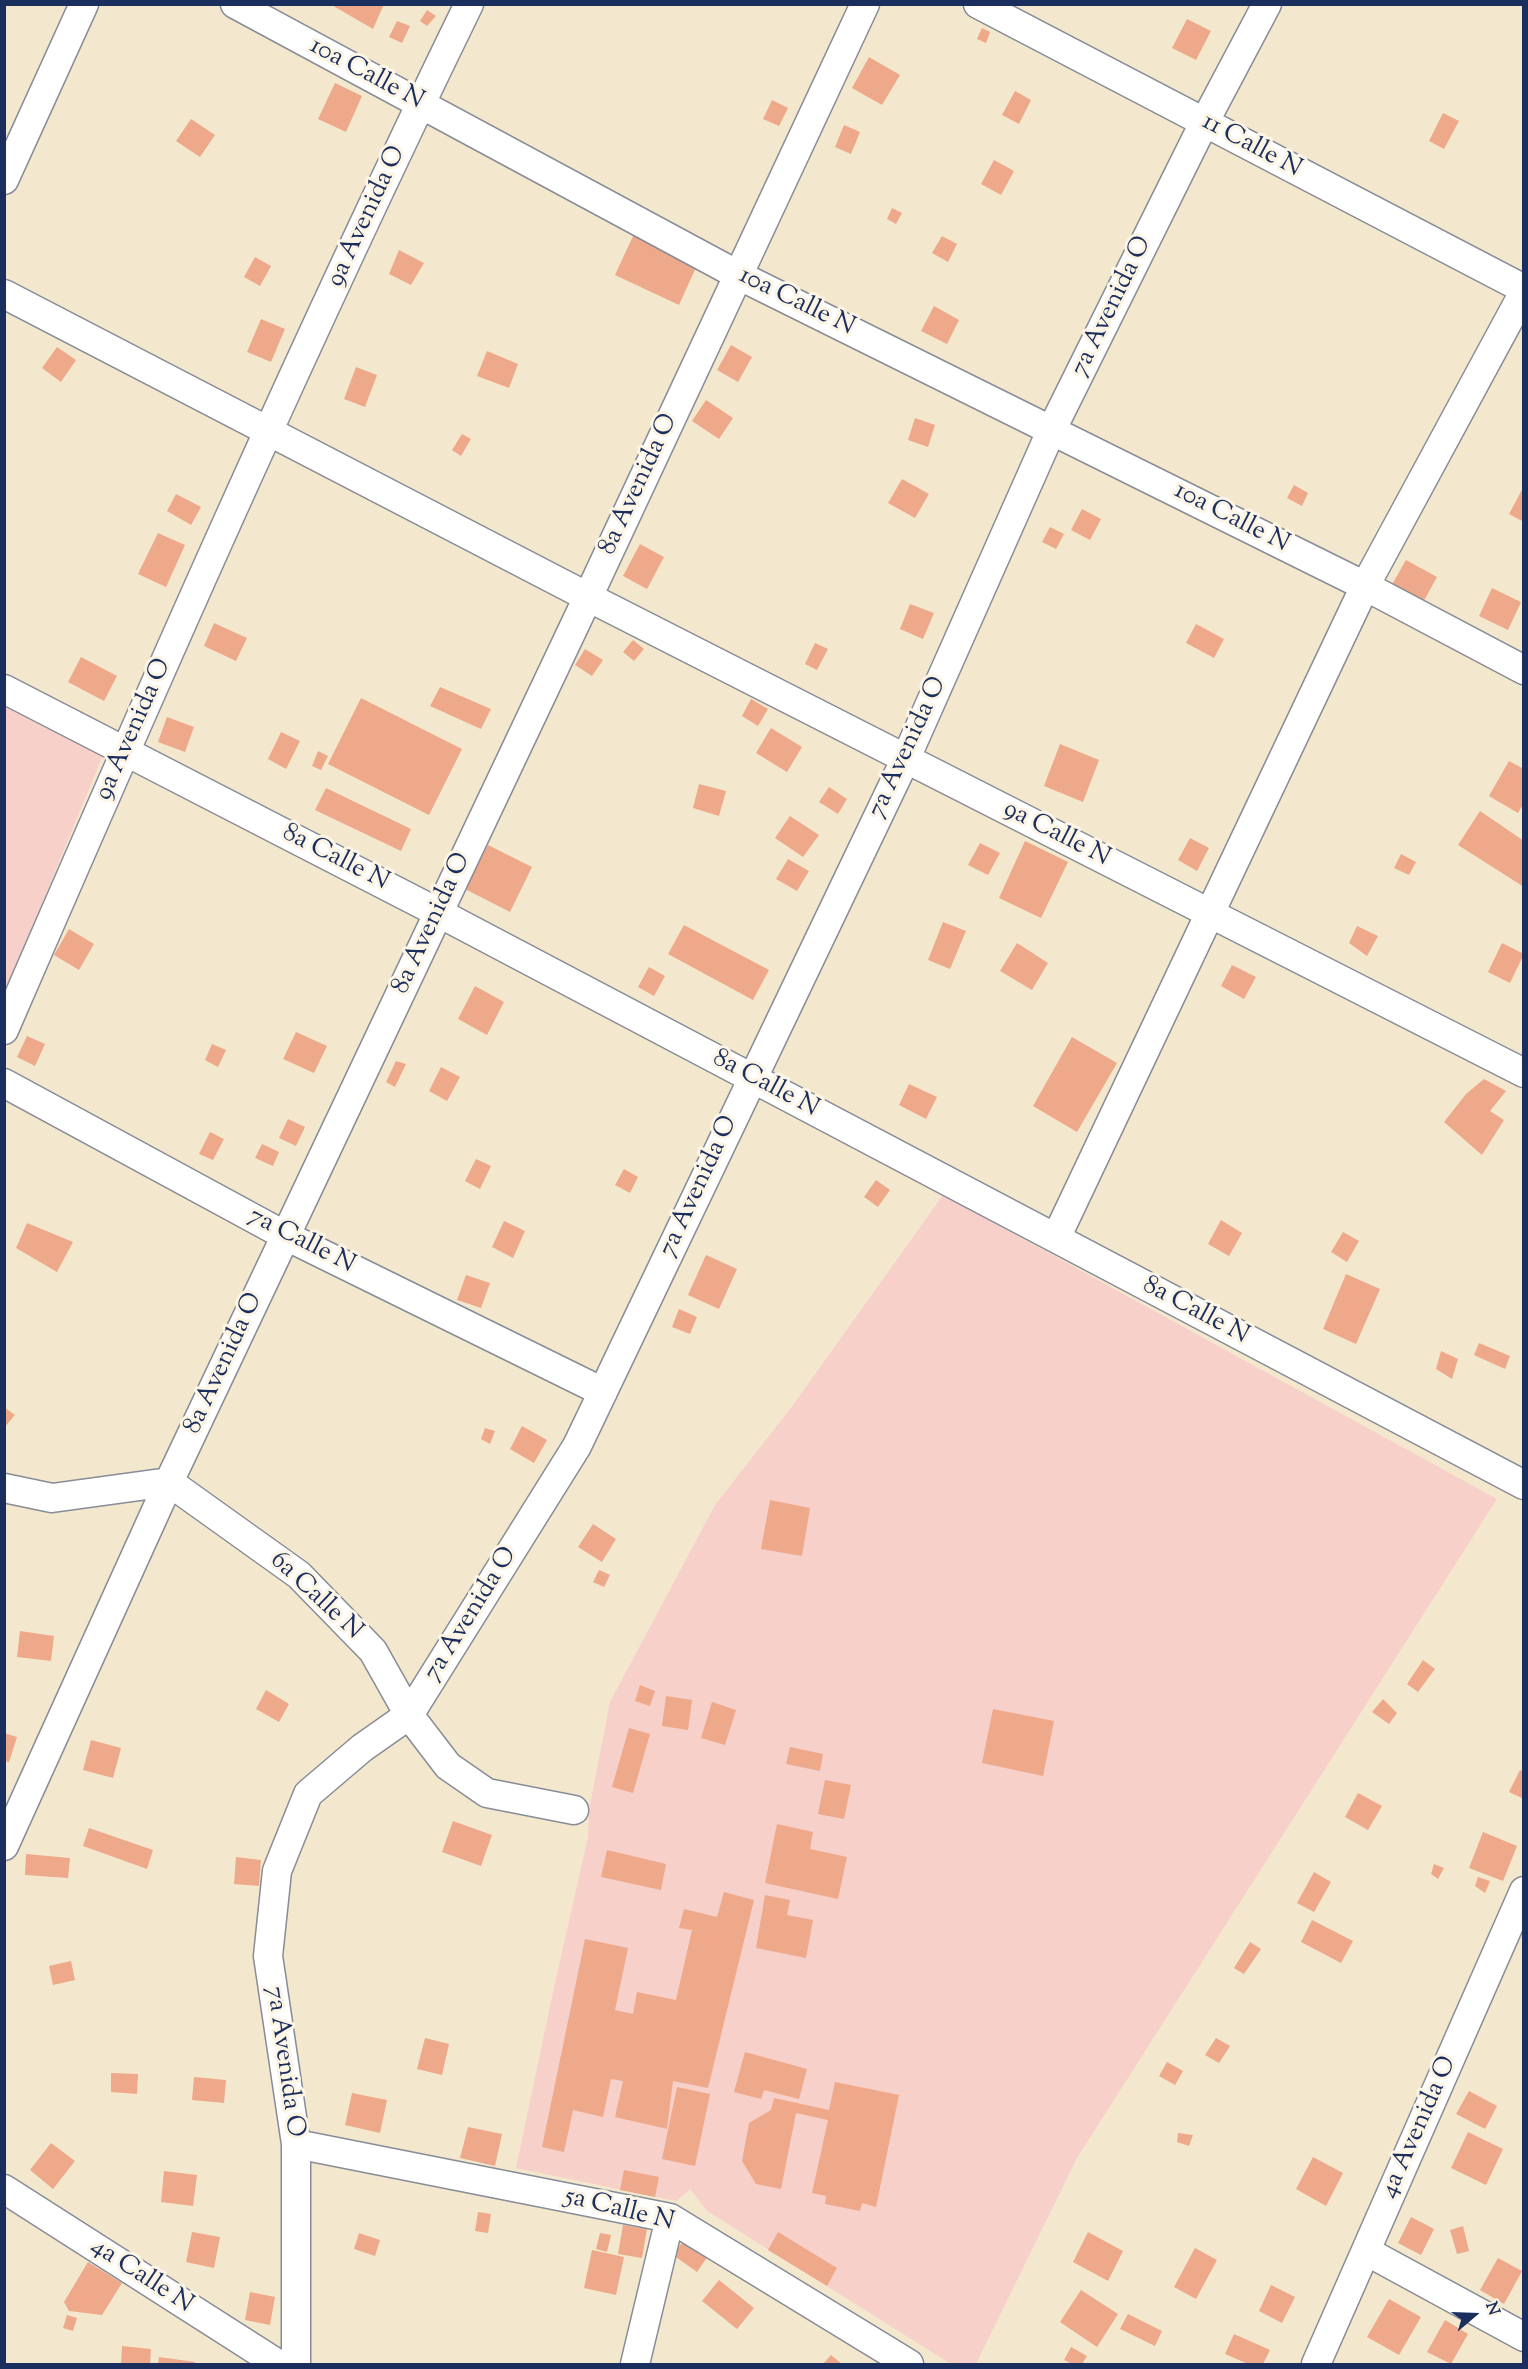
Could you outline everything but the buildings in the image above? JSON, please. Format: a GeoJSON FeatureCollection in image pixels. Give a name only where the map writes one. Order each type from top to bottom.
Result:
{"type":"FeatureCollection","features":[{"type":"Feature","properties":{"kind":"street"},"geometry":{"type":"LineString","coordinates":[[4,180],[84,4]]}},
{"type":"Feature","properties":{"kind":"street","name":"10a Calle N"},"geometry":{"type":"LineString","coordinates":[[235,4],[738,275],[1365,586],[1524,670]]}},
{"type":"Feature","properties":{"kind":"street","name":"9a Avenida O"},"geometry":{"type":"LineString","coordinates":[[4,1030],[268,431],[469,4]]}},
{"type":"Feature","properties":{"kind":"street","name":"8a Avenida O"},"geometry":{"type":"LineString","coordinates":[[4,1846],[169,1482],[588,597],[865,4]]}},
{"type":"Feature","properties":{"kind":"street","name":"11 Calle N"},"geometry":{"type":"LineString","coordinates":[[978,4],[1524,290]]}},
{"type":"Feature","properties":{"kind":"street","name":"7a Avenida O"},"geometry":{"type":"LineString","coordinates":[[296,2364],[296,2144],[268,1956],[277,1871],[308,1794],[362,1748],[409,1715],[577,1446],[906,758],[1052,429],[1204,123],[1267,4]]}},
{"type":"Feature","properties":{"kind":"street"},"geometry":{"type":"LineString","coordinates":[[1056,1238],[1365,586],[1524,290]]}},
{"type":"Feature","properties":{"kind":"street"},"geometry":{"type":"LineString","coordinates":[[4,294],[588,597]]}},
{"type":"Feature","properties":{"kind":"street","name":"9a Calle N"},"geometry":{"type":"LineString","coordinates":[[588,597],[1524,1073]]}},
{"type":"Feature","properties":{"kind":"street","name":"8a Calle N"},"geometry":{"type":"LineString","coordinates":[[4,689],[439,913],[1524,1485]]}},
{"type":"Feature","properties":{"kind":"street","name":"7a Calle N"},"geometry":{"type":"LineString","coordinates":[[4,1083],[286,1236],[603,1392]]}},
{"type":"Feature","properties":{"kind":"street"},"geometry":{"type":"LineString","coordinates":[[4,1488],[52,1498],[169,1482]]}},
{"type":"Feature","properties":{"kind":"street","name":"6a Calle N"},"geometry":{"type":"LineString","coordinates":[[169,1482],[299,1575],[373,1651],[409,1715],[448,1766],[487,1794],[574,1810]]}},
{"type":"Feature","properties":{"kind":"street","name":"4a Avenida O"},"geometry":{"type":"LineString","coordinates":[[1316,2364],[1516,1928],[1524,1891]]}},
{"type":"Feature","properties":{"kind":"street","name":"5a Calle N"},"geometry":{"type":"LineString","coordinates":[[296,2144],[670,2218],[909,2364]]}},
{"type":"Feature","properties":{"kind":"street","name":"4a Calle N"},"geometry":{"type":"LineString","coordinates":[[4,2189],[278,2364]]}},
{"type":"Feature","properties":{"kind":"street"},"geometry":{"type":"LineString","coordinates":[[635,2364],[670,2218]]}},
{"type":"Feature","properties":{"kind":"street"},"geometry":{"type":"LineString","coordinates":[[1366,2251],[1524,2337]]}},
{"type":"Feature","properties":{"kind":"shaded area"},"geometry":{"type":"Polygon","coordinates":[[[5,706],[103,755],[5,993],[5,706]]]}},
{"type":"Feature","properties":{"kind":"shaded area"},"geometry":{"type":"Polygon","coordinates":[[[943,1195],[1497,1499],[1077,2158],[976,2364],[951,2364],[707,2211],[690,2189],[676,2201],[516,2168],[588,1837],[589,1810],[610,1702],[715,1505],[793,1405],[943,1195]]]}}]}
